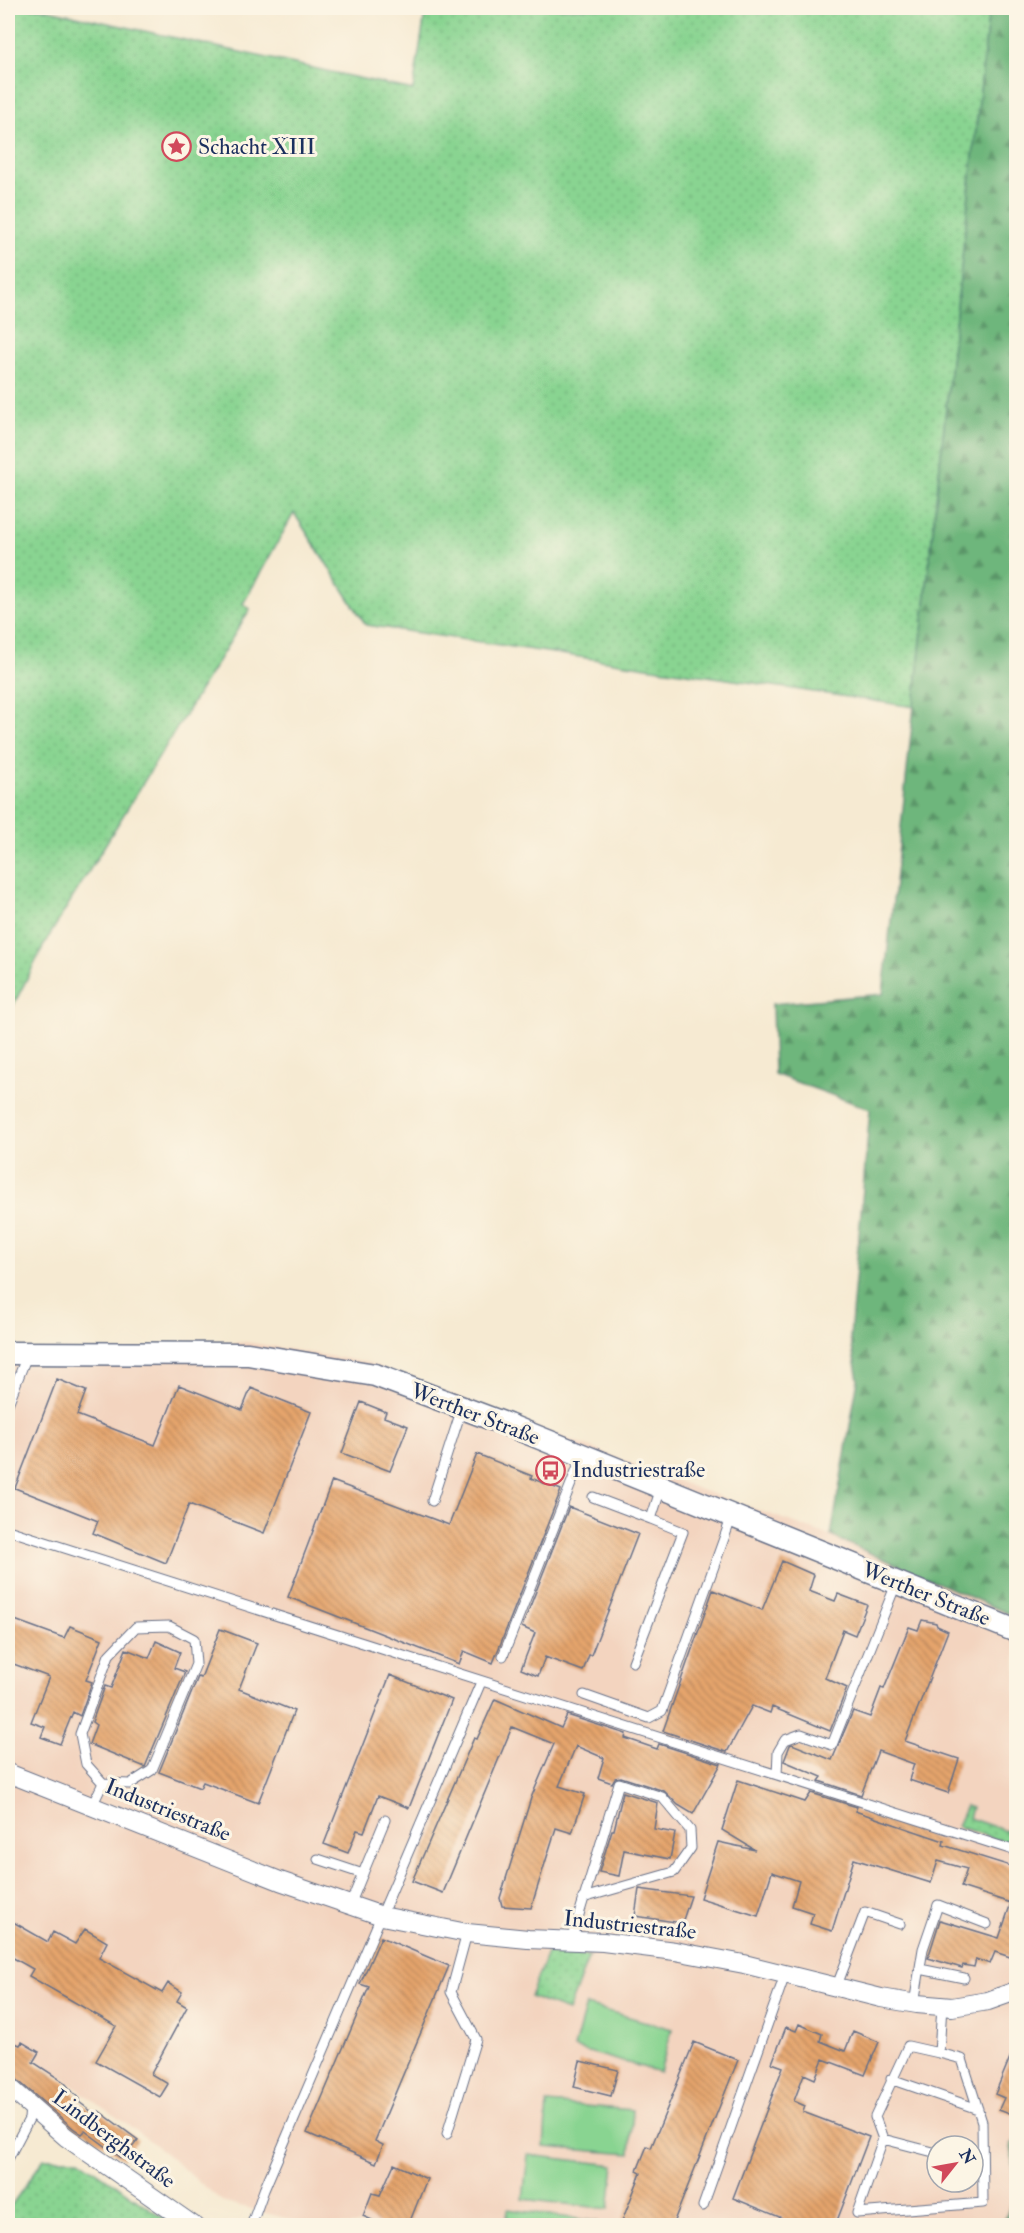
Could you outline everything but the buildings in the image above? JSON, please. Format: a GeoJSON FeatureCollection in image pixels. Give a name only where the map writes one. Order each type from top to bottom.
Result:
{"type":"FeatureCollection","features":[{"type":"Feature","properties":{"kind":"street","name":"Werther Straße"},"geometry":{"type":"LineString","coordinates":[[18,1353],[248,1354],[375,1375],[1017,1631]]}},
{"type":"Feature","properties":{"kind":"street","name":"Industriestraße"},"geometry":{"type":"LineString","coordinates":[[8,1773],[280,1881],[382,1916],[467,1933],[603,1942],[675,1951],[914,2004],[952,2007],[988,2001],[1017,1991]]}},
{"type":"Feature","properties":{"kind":"street","name":"Lindberghstraße"},"geometry":{"type":"LineString","coordinates":[[8,2086],[66,2137],[194,2226]]}},
{"type":"Feature","properties":{"kind":"lane"},"geometry":{"type":"LineString","coordinates":[[8,1404],[18,1353]]}},
{"type":"Feature","properties":{"kind":"lane"},"geometry":{"type":"LineString","coordinates":[[432,1501],[462,1408]]}},
{"type":"Feature","properties":{"kind":"lane"},"geometry":{"type":"LineString","coordinates":[[503,1656],[582,1456]]}},
{"type":"Feature","properties":{"kind":"lane"},"geometry":{"type":"LineString","coordinates":[[651,1519],[661,1488]]}},
{"type":"Feature","properties":{"kind":"lane"},"geometry":{"type":"LineString","coordinates":[[593,1497],[683,1532],[633,1662]]}},
{"type":"Feature","properties":{"kind":"lane"},"geometry":{"type":"LineString","coordinates":[[584,1695],[649,1718],[662,1711],[732,1516]]}},
{"type":"Feature","properties":{"kind":"lane"},"geometry":{"type":"LineString","coordinates":[[8,1530],[1017,1851]]}},
{"type":"Feature","properties":{"kind":"lane"},"geometry":{"type":"LineString","coordinates":[[777,1775],[778,1752],[785,1740],[801,1734],[832,1745],[897,1582]]}},
{"type":"Feature","properties":{"kind":"lane"},"geometry":{"type":"LineString","coordinates":[[169,1626],[194,1639],[196,1664],[152,1770],[130,1784],[104,1783],[86,1764],[80,1734],[109,1655],[136,1627],[169,1626]]}},
{"type":"Feature","properties":{"kind":"lane"},"geometry":{"type":"LineString","coordinates":[[251,2226],[264,2190],[482,1682]]}},
{"type":"Feature","properties":{"kind":"lane"},"geometry":{"type":"LineString","coordinates":[[92,1806],[104,1783]]}},
{"type":"Feature","properties":{"kind":"lane"},"geometry":{"type":"LineString","coordinates":[[570,1941],[583,1898],[619,1783],[662,1797],[690,1830],[691,1848],[674,1872],[583,1898]]}},
{"type":"Feature","properties":{"kind":"lane"},"geometry":{"type":"LineString","coordinates":[[350,1905],[385,1820]]}},
{"type":"Feature","properties":{"kind":"lane"},"geometry":{"type":"LineString","coordinates":[[318,1859],[363,1874]]}},
{"type":"Feature","properties":{"kind":"lane"},"geometry":{"type":"LineString","coordinates":[[914,2004],[923,1949],[938,1905],[987,1924]]}},
{"type":"Feature","properties":{"kind":"lane"},"geometry":{"type":"LineString","coordinates":[[836,1988],[865,1912],[900,1924]]}},
{"type":"Feature","properties":{"kind":"lane"},"geometry":{"type":"LineString","coordinates":[[447,2134],[476,2038],[451,1992],[467,1933]]}},
{"type":"Feature","properties":{"kind":"lane"},"geometry":{"type":"LineString","coordinates":[[920,1969],[963,1978]]}},
{"type":"Feature","properties":{"kind":"lane"},"geometry":{"type":"LineString","coordinates":[[703,2206],[784,1975]]}},
{"type":"Feature","properties":{"kind":"lane"},"geometry":{"type":"LineString","coordinates":[[939,2053],[942,2006]]}},
{"type":"Feature","properties":{"kind":"lane"},"geometry":{"type":"LineString","coordinates":[[981,2134],[982,2122],[963,2059],[908,2046],[875,2117],[883,2139],[857,2213],[983,2203],[982,2194]]}},
{"type":"Feature","properties":{"kind":"lane"},"geometry":{"type":"LineString","coordinates":[[891,2079],[978,2109]]}},
{"type":"Feature","properties":{"kind":"lane"},"geometry":{"type":"LineString","coordinates":[[8,2159],[29,2119],[30,2106]]}},
{"type":"Feature","properties":{"kind":"lane"},"geometry":{"type":"LineString","coordinates":[[883,2139],[925,2150]]}},
{"type":"Feature","properties":{"kind":"shaded area"},"geometry":{"type":"Polygon","coordinates":[[[246,1342],[369,1363],[701,1490],[831,1536],[1016,1617],[1016,2139],[1011,2145],[1014,2194],[1004,2222],[976,2226],[310,2225],[222,2201],[149,2140],[10,2041],[8,2044],[8,1361],[246,1342]]]}},
{"type":"Feature","properties":{"kind":"green space"},"geometry":{"type":"Polygon","coordinates":[[[8,8],[40,8],[413,90],[426,8],[989,8],[914,707],[366,625],[294,513],[243,604],[250,609],[46,941],[8,1016],[8,8]]]}},
{"type":"Feature","properties":{"kind":"green space"},"geometry":{"type":"Polygon","coordinates":[[[989,8],[1016,8],[1016,1617],[831,1536],[858,1379],[850,1337],[870,1109],[774,1074],[772,1004],[883,994],[989,8]]]}},
{"type":"Feature","properties":{"kind":"green space"},"geometry":{"type":"Polygon","coordinates":[[[966,1806],[972,1808],[969,1818],[1006,1831],[1016,1827],[1016,1846],[957,1826],[966,1806]]]}},
{"type":"Feature","properties":{"kind":"green space"},"geometry":{"type":"Polygon","coordinates":[[[547,1953],[589,1956],[568,2011],[530,1997],[547,1953]]]}},
{"type":"Feature","properties":{"kind":"green space"},"geometry":{"type":"Polygon","coordinates":[[[586,2005],[672,2029],[660,2072],[574,2048],[586,2005]]]}},
{"type":"Feature","properties":{"kind":"green space"},"geometry":{"type":"Polygon","coordinates":[[[547,2103],[633,2110],[630,2154],[544,2147],[547,2103]]]}},
{"type":"Feature","properties":{"kind":"green space"},"geometry":{"type":"Polygon","coordinates":[[[1016,2139],[1016,2225],[1005,2225],[1014,2194],[1011,2145],[1016,2139]]]}},
{"type":"Feature","properties":{"kind":"green space"},"geometry":{"type":"Polygon","coordinates":[[[528,2155],[614,2165],[609,2209],[523,2199],[528,2155]]]}},
{"type":"Feature","properties":{"kind":"green space"},"geometry":{"type":"Polygon","coordinates":[[[44,2159],[79,2159],[173,2225],[8,2225],[8,2210],[44,2159]]]}},
{"type":"Feature","properties":{"kind":"green space"},"geometry":{"type":"Polygon","coordinates":[[[508,2209],[598,2222],[598,2225],[506,2225],[508,2209]]]}},
{"type":"Feature","properties":{"kind":"place","name":"Schacht XIII"},"geometry":{"type":"Point","coordinates":[177,147]}},
{"type":"Feature","properties":{"kind":"place","name":"Industriestraße"},"geometry":{"type":"Point","coordinates":[551,1470]}}]}
